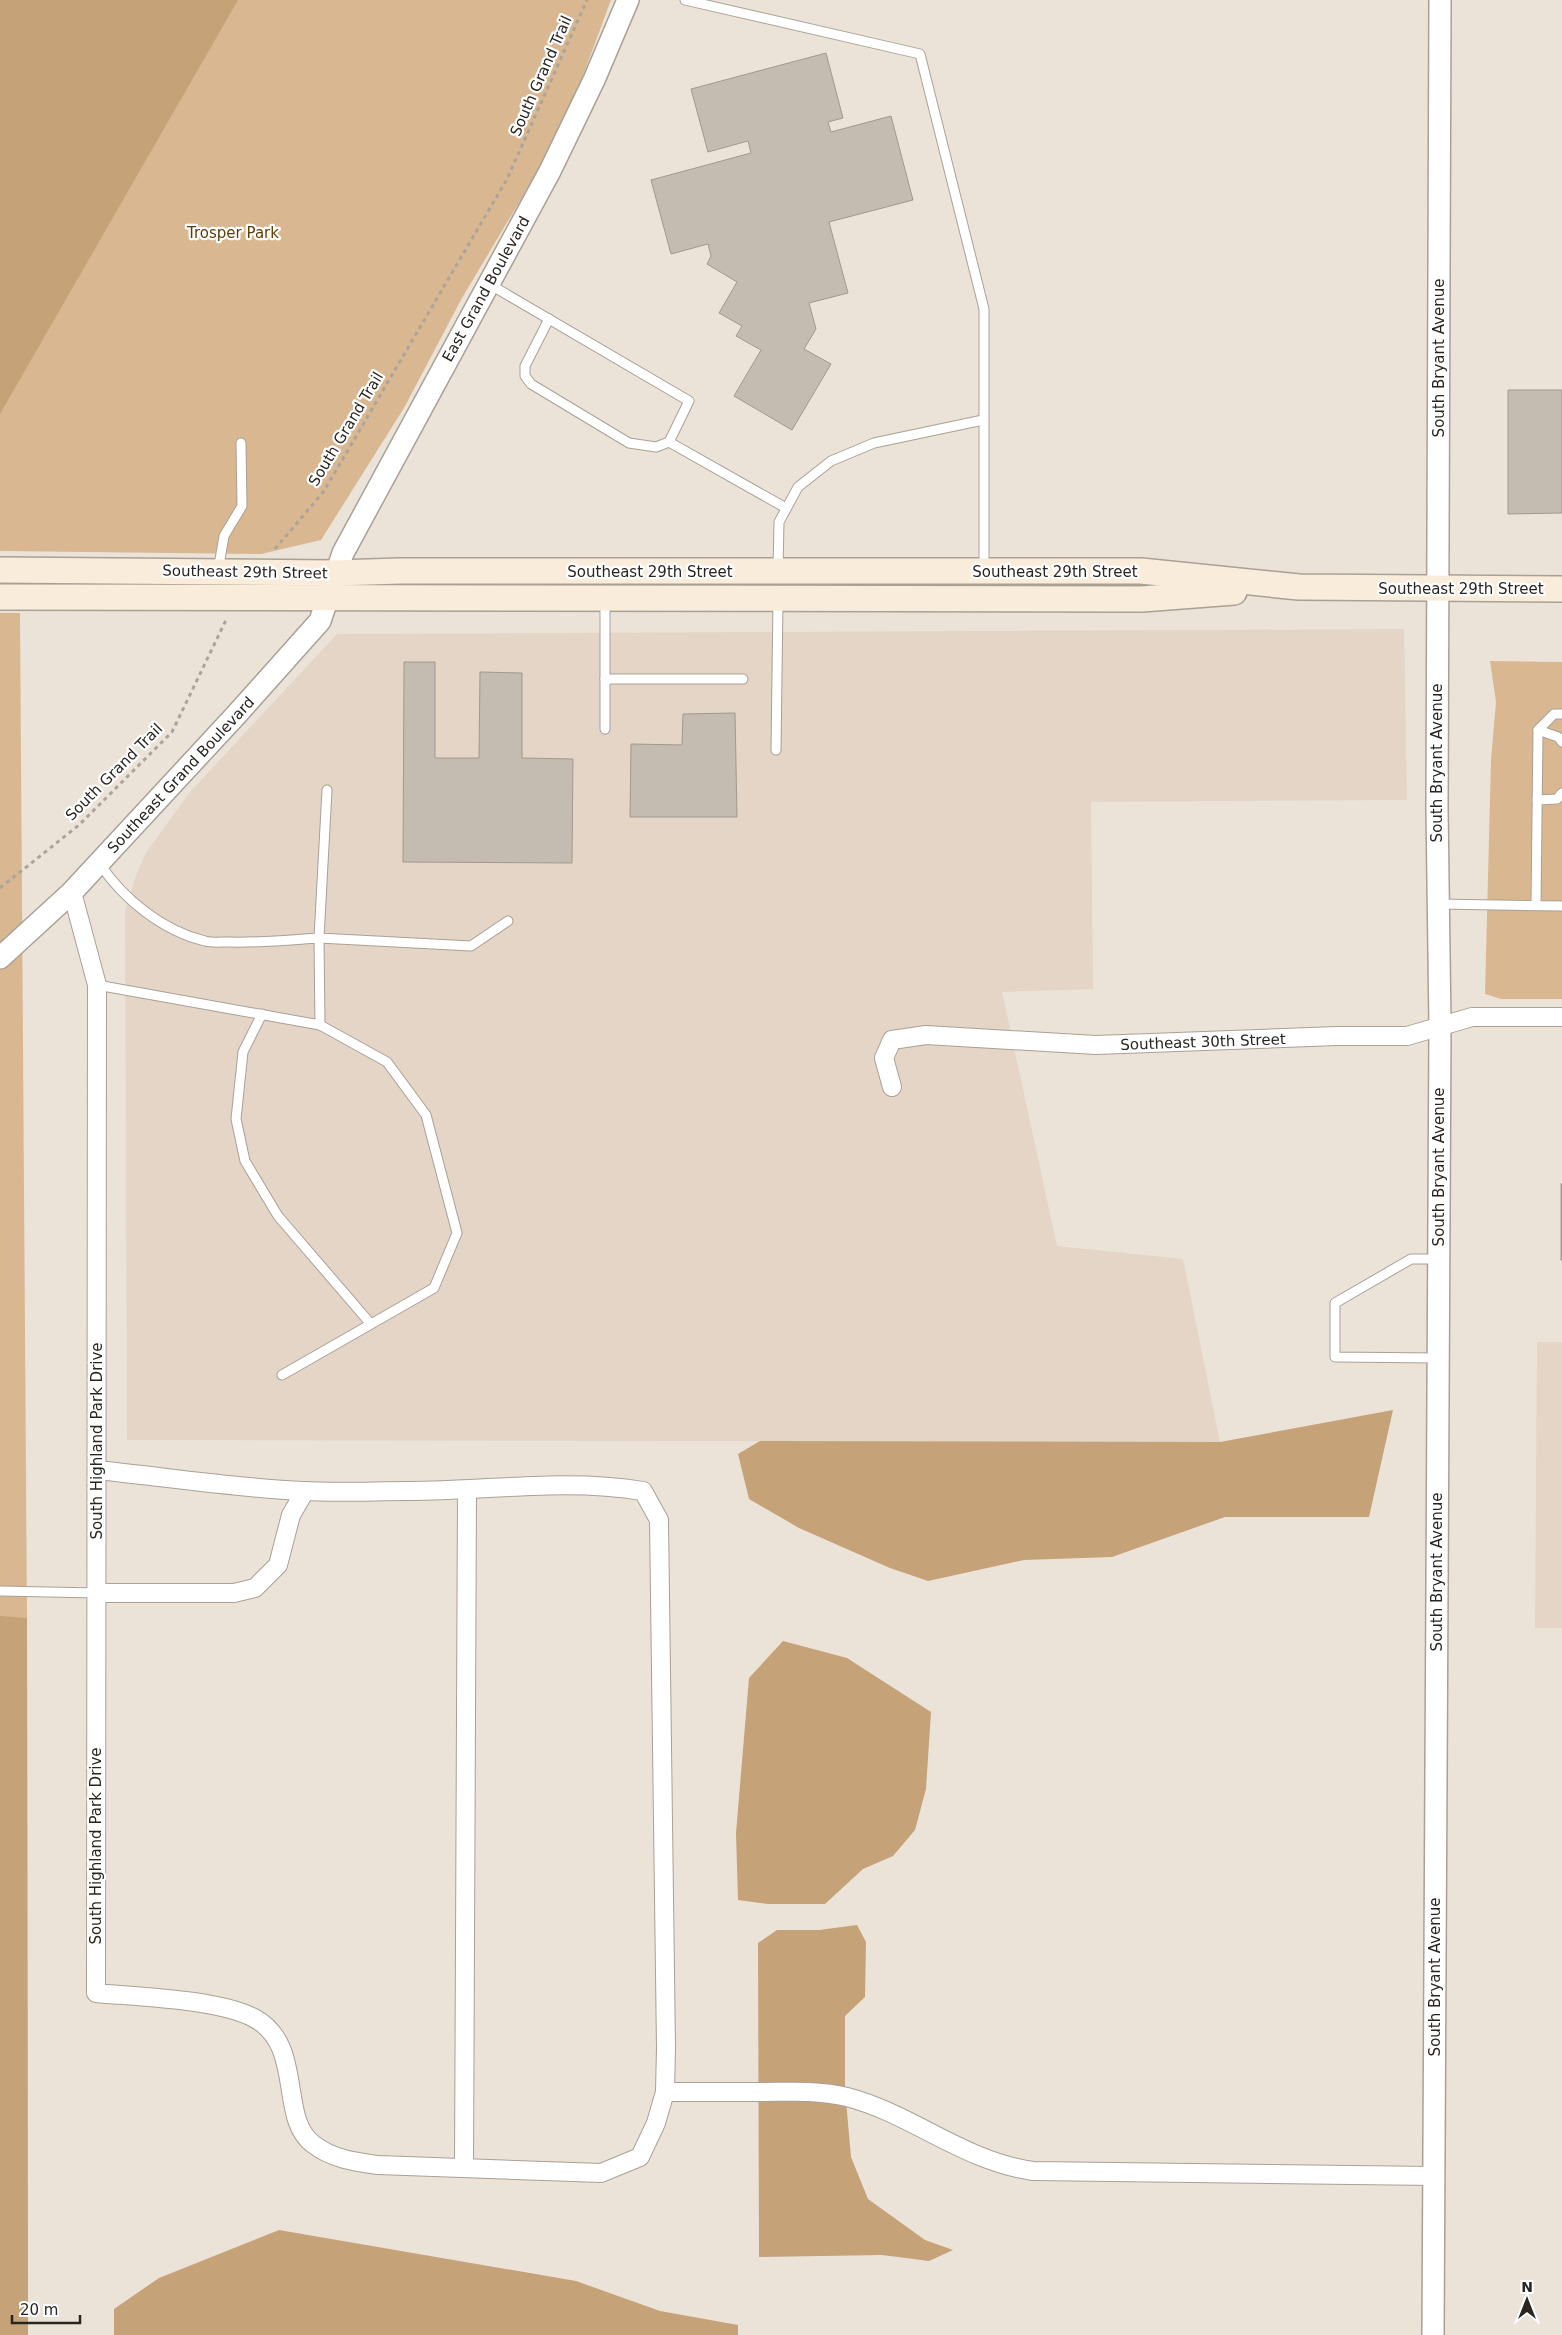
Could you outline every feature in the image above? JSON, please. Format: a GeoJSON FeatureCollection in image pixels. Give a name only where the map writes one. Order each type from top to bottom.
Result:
{"type":"FeatureCollection","features":[{"type":"Feature","properties":{"kind":"main road","name":"Southeast 29th Street"},"geometry":{"type":"LineString","coordinates":[[0,570],[336,573],[400,571],[778,573],[1141,571],[1299,588]]}},
{"type":"Feature","properties":{"kind":"main road"},"geometry":{"type":"LineString","coordinates":[[778,573],[778,598]]}},
{"type":"Feature","properties":{"kind":"main road","name":"Southeast 29th Street"},"geometry":{"type":"LineString","coordinates":[[0,596],[1142,599],[1299,588],[1562,589]]}},
{"type":"Feature","properties":{"kind":"street","name":"East Grand Boulevard"},"geometry":{"type":"LineString","coordinates":[[336,573],[343,553],[369,503],[550,171],[594,80],[628,0]]}},
{"type":"Feature","properties":{"kind":"street","name":"South Bryant Avenue"},"geometry":{"type":"LineString","coordinates":[[1433,2335],[1440,1026],[1436,589],[1440,373],[1440,0]]}},
{"type":"Feature","properties":{"kind":"street","name":"Southeast Grand Boulevard"},"geometry":{"type":"LineString","coordinates":[[0,958],[72,892],[237,714],[320,621],[336,573]]}},
{"type":"Feature","properties":{"kind":"street","name":"South Highland Park Drive"},"geometry":{"type":"LineString","coordinates":[[72,892],[96,985],[96,1993],[215,2006],[255,2019],[278,2040],[291,2084],[297,2123],[312,2144],[344,2160],[378,2165],[464,2168]]}},
{"type":"Feature","properties":{"kind":"street","name":"Southeast 30th Street"},"geometry":{"type":"LineString","coordinates":[[892,1087],[884,1058],[892,1040],[926,1035],[1096,1045],[1337,1036],[1407,1036],[1472,1017],[1562,1017]]}},
{"type":"Feature","properties":{"kind":"street"},"geometry":{"type":"LineString","coordinates":[[97,1470],[213,1484],[304,1491],[467,1491],[556,1484],[611,1486],[643,1491],[658,1520],[666,2048],[665,2092],[656,2123],[640,2157],[601,2173],[464,2168],[467,1491]]}},
{"type":"Feature","properties":{"kind":"street"},"geometry":{"type":"LineString","coordinates":[[96,1593],[234,1593],[255,1588],[278,1564],[291,1515],[304,1491]]}},
{"type":"Feature","properties":{"kind":"street"},"geometry":{"type":"LineString","coordinates":[[665,2092],[819,2092],[848,2098],[895,2116],[984,2160],[1010,2168],[1033,2171],[1434,2176]]}},
{"type":"Feature","properties":{"kind":"lane"},"geometry":{"type":"LineString","coordinates":[[685,0],[920,54],[984,309],[984,572]]}},
{"type":"Feature","properties":{"kind":"lane"},"geometry":{"type":"LineString","coordinates":[[489,284],[549,319],[689,401],[669,442],[656,447],[629,443],[532,384],[525,376],[525,366],[549,319]]}},
{"type":"Feature","properties":{"kind":"lane"},"geometry":{"type":"LineString","coordinates":[[778,573],[779,522],[798,487],[831,461],[874,443],[983,420]]}},
{"type":"Feature","properties":{"kind":"lane"},"geometry":{"type":"LineString","coordinates":[[669,442],[786,508]]}},
{"type":"Feature","properties":{"kind":"lane"},"geometry":{"type":"LineString","coordinates":[[218,571],[224,536],[242,506],[241,443]]}},
{"type":"Feature","properties":{"kind":"lane"},"geometry":{"type":"LineString","coordinates":[[605,598],[605,729]]}},
{"type":"Feature","properties":{"kind":"lane"},"geometry":{"type":"LineString","coordinates":[[776,750],[778,598]]}},
{"type":"Feature","properties":{"kind":"lane"},"geometry":{"type":"LineString","coordinates":[[605,678],[744,679]]}},
{"type":"Feature","properties":{"kind":"lane"},"geometry":{"type":"LineString","coordinates":[[1536,905],[1538,730],[1554,714],[1562,714]]}},
{"type":"Feature","properties":{"kind":"lane"},"geometry":{"type":"LineString","coordinates":[[1538,730],[1558,738],[1562,742]]}},
{"type":"Feature","properties":{"kind":"lane"},"geometry":{"type":"LineString","coordinates":[[320,1024],[320,938],[327,790]]}},
{"type":"Feature","properties":{"kind":"lane"},"geometry":{"type":"LineString","coordinates":[[1537,800],[1557,799],[1562,793]]}},
{"type":"Feature","properties":{"kind":"lane"},"geometry":{"type":"LineString","coordinates":[[99,863],[109,879],[128,897],[164,925],[206,942],[260,943],[320,938],[471,946],[508,921]]}},
{"type":"Feature","properties":{"kind":"lane"},"geometry":{"type":"LineString","coordinates":[[1438,904],[1562,906]]}},
{"type":"Feature","properties":{"kind":"lane"},"geometry":{"type":"LineString","coordinates":[[96,985],[320,1024],[387,1062],[426,1115],[457,1233],[434,1288],[282,1375]]}},
{"type":"Feature","properties":{"kind":"lane"},"geometry":{"type":"LineString","coordinates":[[262,1014],[243,1052],[236,1119],[245,1161],[278,1216],[370,1323]]}},
{"type":"Feature","properties":{"kind":"lane"},"geometry":{"type":"LineString","coordinates":[[1438,1358],[1335,1357],[1335,1302],[1411,1259],[1439,1259]]}},
{"type":"Feature","properties":{"kind":"lane"},"geometry":{"type":"LineString","coordinates":[[0,1591],[96,1593]]}},
{"type":"Feature","properties":{"kind":"path","name":"South Grand Trail"},"geometry":{"type":"LineString","coordinates":[[259,571],[279,543],[324,491],[507,179],[587,0]]}},
{"type":"Feature","properties":{"kind":"path","name":"South Grand Trail"},"geometry":{"type":"LineString","coordinates":[[0,888],[79,825],[172,732],[238,597]]}},
{"type":"Feature","properties":{"kind":"shaded area"},"geometry":{"type":"Polygon","coordinates":[[[0,0],[238,0],[0,414],[0,0]]]}},
{"type":"Feature","properties":{"kind":"shaded area"},"geometry":{"type":"Polygon","coordinates":[[[1404,629],[1407,800],[1091,802],[1093,989],[1002,992],[1057,1246],[1183,1259],[1220,1442],[127,1440],[125,912],[134,881],[145,854],[190,792],[337,634],[1404,629]]]}},
{"type":"Feature","properties":{"kind":"shaded area"},"geometry":{"type":"Polygon","coordinates":[[[1537,1342],[1562,1342],[1562,1628],[1535,1628],[1537,1342]]]}},
{"type":"Feature","properties":{"kind":"shaded area"},"geometry":{"type":"Polygon","coordinates":[[[1393,1410],[1369,1517],[1225,1517],[1112,1557],[1024,1560],[928,1581],[890,1568],[799,1528],[749,1499],[738,1454],[760,1441],[1220,1442],[1393,1410]]]}},
{"type":"Feature","properties":{"kind":"shaded area"},"geometry":{"type":"Polygon","coordinates":[[[0,1616],[27,1618],[28,2335],[0,2335],[0,1616]]]}},
{"type":"Feature","properties":{"kind":"shaded area"},"geometry":{"type":"Polygon","coordinates":[[[783,1641],[847,1658],[931,1712],[926,1789],[915,1830],[893,1856],[863,1869],[825,1904],[768,1904],[738,1900],[736,1833],[749,1678],[783,1641]]]}},
{"type":"Feature","properties":{"kind":"shaded area"},"geometry":{"type":"Polygon","coordinates":[[[857,1925],[866,1942],[865,1997],[845,2016],[845,2089],[851,2157],[868,2199],[925,2240],[953,2250],[929,2261],[882,2255],[759,2257],[758,1943],[777,1930],[819,1930],[857,1925]]]}},
{"type":"Feature","properties":{"kind":"shaded area"},"geometry":{"type":"Polygon","coordinates":[[[279,2230],[576,2281],[660,2311],[738,2325],[738,2335],[114,2335],[114,2309],[159,2278],[279,2230]]]}},
{"type":"Feature","properties":{"kind":"green space","name":"Trosper Park"},"geometry":{"type":"Polygon","coordinates":[[[0,0],[611,0],[581,81],[533,179],[462,298],[404,408],[321,540],[261,554],[0,551],[0,0]]]}},
{"type":"Feature","properties":{"kind":"green space"},"geometry":{"type":"Polygon","coordinates":[[[0,613],[20,613],[27,1618],[28,2335],[0,2335],[0,613]]]}},
{"type":"Feature","properties":{"kind":"green space"},"geometry":{"type":"Polygon","coordinates":[[[1490,661],[1562,662],[1562,999],[1501,999],[1485,994],[1491,760],[1496,702],[1490,661]]]}},
{"type":"Feature","properties":{"kind":"building"},"geometry":{"type":"Polygon","coordinates":[[[826,53],[843,118],[828,122],[831,132],[891,116],[913,200],[829,222],[848,293],[809,303],[816,329],[804,349],[831,364],[792,430],[734,396],[761,350],[736,336],[742,326],[719,313],[737,282],[707,264],[711,256],[708,244],[671,254],[651,180],[751,153],[748,141],[708,152],[691,89],[826,53]]]}},
{"type":"Feature","properties":{"kind":"building"},"geometry":{"type":"Polygon","coordinates":[[[1508,390],[1562,390],[1562,513],[1508,514],[1508,390]]]}},
{"type":"Feature","properties":{"kind":"building"},"geometry":{"type":"Polygon","coordinates":[[[404,662],[435,662],[435,758],[479,758],[480,672],[522,673],[522,758],[573,759],[572,863],[403,862],[404,662]]]}},
{"type":"Feature","properties":{"kind":"building"},"geometry":{"type":"Polygon","coordinates":[[[735,713],[737,817],[630,817],[631,744],[682,745],[683,714],[735,713]]]}},
{"type":"Feature","properties":{"kind":"building"},"geometry":{"type":"Polygon","coordinates":[[[1562,1184],[1562,1260],[1561,1260],[1562,1184]]]}}]}
